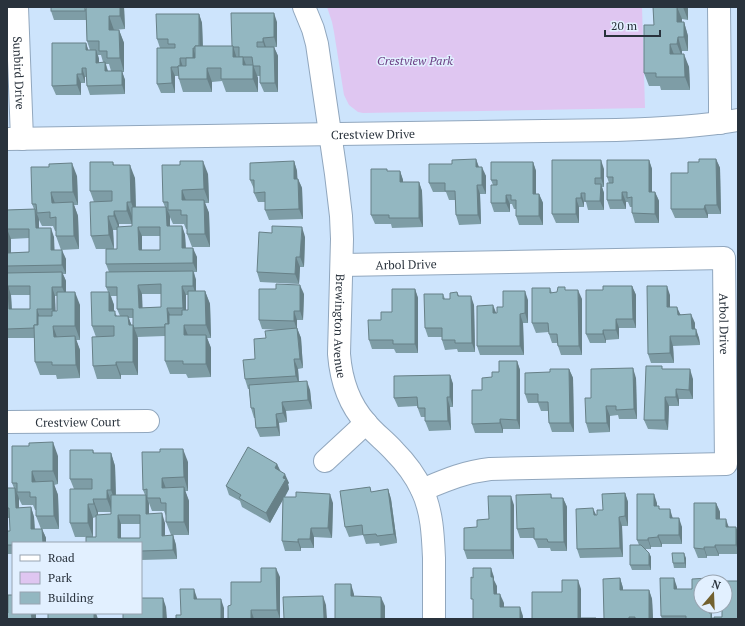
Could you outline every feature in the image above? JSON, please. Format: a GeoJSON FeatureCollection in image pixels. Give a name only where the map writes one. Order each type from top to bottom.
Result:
{"type":"FeatureCollection","features":[{"type":"Feature","properties":{"kind":"street","name":"Brewington Avenue"},"geometry":{"type":"LineString","coordinates":[[304,7],[317,44],[341,216],[342,264],[339,354],[341,370],[349,398],[356,410],[366,423],[394,450],[414,476],[422,490],[429,508],[432,525],[434,557],[434,619]]}},
{"type":"Feature","properties":{"kind":"street"},"geometry":{"type":"LineString","coordinates":[[719,7],[720,101],[729,122]]}},
{"type":"Feature","properties":{"kind":"street","name":"Sunbird Drive"},"geometry":{"type":"LineString","coordinates":[[14,10],[14,139]]}},
{"type":"Feature","properties":{"kind":"street","name":"Crestview Drive"},"geometry":{"type":"LineString","coordinates":[[14,139],[660,129],[729,122]]}},
{"type":"Feature","properties":{"kind":"street","name":"Arbol Drive"},"geometry":{"type":"LineString","coordinates":[[342,264],[724,258],[726,464],[476,470],[422,490]]}},
{"type":"Feature","properties":{"kind":"street","name":"Crestview Court"},"geometry":{"type":"LineString","coordinates":[[7,422],[148,420]]}},
{"type":"Feature","properties":{"kind":"street"},"geometry":{"type":"LineString","coordinates":[[325,461],[366,423]]}},
{"type":"Feature","properties":{"kind":"green space","name":"Crestview Park"},"geometry":{"type":"Polygon","coordinates":[[[327,7],[642,7],[645,108],[358,112],[349,105],[344,95],[334,32],[327,7]]]}},
{"type":"Feature","properties":{"kind":"building"},"geometry":{"type":"Polygon","coordinates":[[[51,7],[85,7],[85,11],[51,11],[51,7]]]}},
{"type":"Feature","properties":{"kind":"building"},"geometry":{"type":"Polygon","coordinates":[[[86,7],[120,7],[120,16],[109,16],[109,30],[119,30],[120,58],[107,58],[107,51],[99,51],[99,41],[87,41],[86,7]]]}},
{"type":"Feature","properties":{"kind":"building"},"geometry":{"type":"Polygon","coordinates":[[[653,7],[677,7],[677,22],[684,22],[684,37],[678,37],[677,44],[670,44],[670,54],[684,54],[685,77],[656,77],[656,73],[644,73],[644,25],[654,25],[653,7]]]}},
{"type":"Feature","properties":{"kind":"building"},"geometry":{"type":"Polygon","coordinates":[[[231,13],[274,13],[274,37],[263,38],[263,42],[257,42],[257,47],[274,47],[275,83],[260,83],[260,66],[253,66],[252,57],[239,57],[239,47],[232,46],[231,13]]]}},
{"type":"Feature","properties":{"kind":"building"},"geometry":{"type":"Polygon","coordinates":[[[156,14],[199,14],[199,46],[195,46],[195,48],[193,48],[193,58],[180,58],[180,66],[171,67],[172,83],[157,84],[157,48],[175,48],[175,44],[168,44],[168,39],[157,39],[156,14]]]}},
{"type":"Feature","properties":{"kind":"building"},"geometry":{"type":"Polygon","coordinates":[[[52,43],[86,43],[86,50],[96,50],[96,63],[105,62],[105,71],[122,71],[122,85],[87,86],[86,68],[82,68],[82,74],[77,74],[77,85],[52,86],[52,43]]]}},
{"type":"Feature","properties":{"kind":"building"},"geometry":{"type":"Polygon","coordinates":[[[195,46],[233,46],[233,57],[243,57],[243,65],[253,65],[253,79],[221,79],[221,68],[207,68],[207,79],[179,79],[178,66],[186,66],[186,58],[195,58],[195,46]]]}},
{"type":"Feature","properties":{"kind":"building"},"geometry":{"type":"Polygon","coordinates":[[[476,159],[476,167],[482,167],[482,185],[477,185],[478,215],[456,215],[455,191],[445,191],[445,183],[429,183],[429,164],[452,164],[452,160],[476,159]]]}},
{"type":"Feature","properties":{"kind":"building"},"geometry":{"type":"Polygon","coordinates":[[[699,159],[716,159],[717,205],[705,205],[704,209],[671,209],[671,173],[688,173],[688,162],[699,162],[699,159]]]}},
{"type":"Feature","properties":{"kind":"building"},"geometry":{"type":"Polygon","coordinates":[[[552,160],[601,160],[601,178],[595,178],[595,184],[601,184],[600,201],[585,201],[585,193],[581,193],[581,198],[576,198],[576,214],[552,214],[552,160]]]}},
{"type":"Feature","properties":{"kind":"building"},"geometry":{"type":"Polygon","coordinates":[[[607,160],[649,160],[649,192],[655,192],[655,214],[632,213],[632,197],[627,198],[627,192],[622,192],[622,200],[607,200],[607,183],[613,183],[613,177],[607,177],[607,160]]]}},
{"type":"Feature","properties":{"kind":"building"},"geometry":{"type":"Polygon","coordinates":[[[180,161],[203,161],[204,189],[182,190],[182,200],[204,200],[205,234],[187,234],[187,215],[181,215],[181,210],[168,210],[168,202],[163,202],[162,165],[180,165],[180,161]]]}},
{"type":"Feature","properties":{"kind":"building"},"geometry":{"type":"Polygon","coordinates":[[[294,161],[294,179],[298,179],[299,209],[265,210],[265,192],[254,193],[254,180],[250,180],[250,163],[294,161]]]}},
{"type":"Feature","properties":{"kind":"building"},"geometry":{"type":"Polygon","coordinates":[[[90,162],[113,162],[113,165],[130,165],[131,202],[127,202],[127,211],[114,211],[114,216],[108,216],[109,235],[91,236],[90,202],[112,201],[112,191],[90,191],[90,162]]]}},
{"type":"Feature","properties":{"kind":"building"},"geometry":{"type":"Polygon","coordinates":[[[491,162],[533,162],[533,194],[539,194],[539,216],[516,216],[516,200],[511,200],[511,195],[506,195],[506,203],[491,203],[491,185],[497,185],[497,180],[491,180],[491,162]]]}},
{"type":"Feature","properties":{"kind":"building"},"geometry":{"type":"Polygon","coordinates":[[[72,163],[73,192],[51,192],[52,203],[73,202],[74,236],[56,236],[56,217],[50,218],[50,212],[37,213],[36,204],[32,204],[31,167],[49,167],[49,164],[72,163]]]}},
{"type":"Feature","properties":{"kind":"building"},"geometry":{"type":"Polygon","coordinates":[[[371,169],[400,171],[400,182],[419,182],[419,218],[389,218],[389,215],[371,215],[371,169]]]}},
{"type":"Feature","properties":{"kind":"building"},"geometry":{"type":"Polygon","coordinates":[[[132,207],[166,207],[167,226],[182,226],[182,248],[193,248],[193,263],[106,264],[106,249],[117,249],[117,227],[132,226],[132,207]],[[138,227],[139,250],[160,250],[160,227],[138,227]]]}},
{"type":"Feature","properties":{"kind":"building"},"geometry":{"type":"Polygon","coordinates":[[[35,209],[36,228],[51,228],[51,250],[62,250],[62,265],[7,266],[7,229],[7,210],[35,209]],[[7,229],[8,253],[29,252],[29,229],[7,229]]]}},
{"type":"Feature","properties":{"kind":"building"},"geometry":{"type":"Polygon","coordinates":[[[272,226],[302,227],[300,257],[296,257],[295,274],[257,272],[259,232],[272,233],[272,226]]]}},
{"type":"Feature","properties":{"kind":"building"},"geometry":{"type":"Polygon","coordinates":[[[193,271],[193,286],[182,286],[183,308],[167,308],[168,324],[165,324],[165,327],[134,328],[133,309],[117,309],[117,287],[106,287],[106,272],[193,271]],[[161,284],[138,285],[139,308],[161,307],[161,284]]]}},
{"type":"Feature","properties":{"kind":"building"},"geometry":{"type":"Polygon","coordinates":[[[62,272],[62,287],[52,287],[52,309],[37,309],[37,325],[34,325],[34,328],[7,329],[7,273],[62,272]],[[8,286],[9,309],[30,309],[30,286],[8,286]]]}},
{"type":"Feature","properties":{"kind":"building"},"geometry":{"type":"Polygon","coordinates":[[[276,284],[300,285],[300,311],[294,311],[294,321],[259,320],[259,289],[276,289],[276,284]]]}},
{"type":"Feature","properties":{"kind":"building"},"geometry":{"type":"Polygon","coordinates":[[[603,286],[632,286],[633,319],[616,319],[616,330],[603,330],[603,334],[586,334],[586,290],[603,290],[603,286]]]}},
{"type":"Feature","properties":{"kind":"building"},"geometry":{"type":"Polygon","coordinates":[[[647,286],[667,286],[667,307],[677,307],[678,315],[691,314],[692,329],[696,329],[696,336],[670,336],[670,353],[648,354],[647,286]]]}},
{"type":"Feature","properties":{"kind":"building"},"geometry":{"type":"Polygon","coordinates":[[[558,287],[565,287],[565,290],[578,290],[579,346],[558,346],[557,334],[549,334],[548,323],[532,323],[532,288],[550,288],[550,293],[557,292],[558,287]]]}},
{"type":"Feature","properties":{"kind":"building"},"geometry":{"type":"Polygon","coordinates":[[[392,289],[415,289],[415,344],[393,344],[393,340],[369,340],[368,320],[381,320],[381,312],[392,312],[392,289]]]}},
{"type":"Feature","properties":{"kind":"building"},"geometry":{"type":"Polygon","coordinates":[[[188,291],[205,291],[206,325],[184,325],[184,335],[206,335],[206,364],[183,364],[183,361],[165,361],[165,324],[169,324],[169,315],[182,315],[182,310],[188,310],[188,291]]]}},
{"type":"Feature","properties":{"kind":"building"},"geometry":{"type":"Polygon","coordinates":[[[503,291],[525,291],[525,313],[520,314],[520,346],[477,346],[477,306],[493,305],[493,313],[497,313],[497,307],[503,307],[503,291]]]}},
{"type":"Feature","properties":{"kind":"building"},"geometry":{"type":"Polygon","coordinates":[[[57,292],[75,292],[75,326],[53,326],[54,337],[75,336],[76,365],[52,365],[52,362],[35,362],[34,325],[38,325],[38,316],[52,316],[52,311],[57,311],[57,292]]]}},
{"type":"Feature","properties":{"kind":"building"},"geometry":{"type":"Polygon","coordinates":[[[91,292],[109,292],[109,311],[115,311],[115,316],[128,316],[129,325],[133,325],[133,362],[116,362],[116,365],[93,366],[92,337],[114,336],[114,326],[92,326],[91,292]]]}},
{"type":"Feature","properties":{"kind":"building"},"geometry":{"type":"Polygon","coordinates":[[[457,292],[458,296],[471,296],[472,343],[455,343],[455,340],[442,340],[442,328],[425,328],[424,294],[443,294],[443,299],[450,299],[450,293],[457,292]]]}},
{"type":"Feature","properties":{"kind":"building"},"geometry":{"type":"Polygon","coordinates":[[[297,328],[300,359],[294,359],[296,376],[245,379],[243,360],[255,359],[254,339],[266,338],[265,331],[297,328]]]}},
{"type":"Feature","properties":{"kind":"building"},"geometry":{"type":"Polygon","coordinates":[[[499,361],[517,361],[517,420],[500,419],[500,423],[472,424],[472,390],[482,390],[482,378],[492,377],[492,372],[499,372],[499,361]]]}},
{"type":"Feature","properties":{"kind":"building"},"geometry":{"type":"Polygon","coordinates":[[[646,366],[662,366],[662,369],[690,369],[689,390],[676,389],[676,397],[665,397],[665,420],[644,420],[646,366]]]}},
{"type":"Feature","properties":{"kind":"building"},"geometry":{"type":"Polygon","coordinates":[[[633,368],[634,409],[616,410],[616,406],[606,406],[607,423],[586,423],[585,398],[591,398],[591,369],[633,368]]]}},
{"type":"Feature","properties":{"kind":"building"},"geometry":{"type":"Polygon","coordinates":[[[550,369],[569,369],[570,423],[549,423],[548,402],[538,402],[538,394],[525,394],[525,373],[550,372],[550,369]]]}},
{"type":"Feature","properties":{"kind":"building"},"geometry":{"type":"Polygon","coordinates":[[[450,375],[450,397],[447,397],[448,421],[425,421],[425,408],[418,408],[417,397],[394,398],[394,376],[450,375]]]}},
{"type":"Feature","properties":{"kind":"building"},"geometry":{"type":"Polygon","coordinates":[[[307,381],[308,400],[282,402],[283,413],[276,414],[277,427],[256,428],[254,408],[251,408],[249,385],[307,381]]]}},
{"type":"Feature","properties":{"kind":"building"},"geometry":{"type":"Polygon","coordinates":[[[53,442],[53,471],[32,471],[32,482],[53,481],[54,516],[36,516],[36,497],[30,497],[30,492],[17,492],[17,483],[12,483],[12,446],[29,446],[29,443],[53,442]]]}},
{"type":"Feature","properties":{"kind":"building"},"geometry":{"type":"Polygon","coordinates":[[[248,447],[277,464],[275,468],[285,474],[283,478],[286,479],[266,513],[239,498],[241,495],[226,486],[248,447]]]}},
{"type":"Feature","properties":{"kind":"building"},"geometry":{"type":"Polygon","coordinates":[[[160,449],[183,449],[184,477],[162,478],[162,488],[184,487],[184,522],[166,522],[166,503],[161,503],[160,498],[147,498],[147,489],[143,490],[142,452],[160,452],[160,449]]]}},
{"type":"Feature","properties":{"kind":"building"},"geometry":{"type":"Polygon","coordinates":[[[70,450],[93,450],[93,453],[111,453],[111,490],[107,490],[107,499],[93,499],[94,504],[88,504],[88,523],[70,523],[70,489],[92,489],[92,479],[70,479],[70,450]]]}},
{"type":"Feature","properties":{"kind":"building"},"geometry":{"type":"Polygon","coordinates":[[[370,487],[371,492],[388,489],[394,534],[377,536],[376,534],[363,535],[362,525],[345,527],[340,491],[370,487]]]}},
{"type":"Feature","properties":{"kind":"building"},"geometry":{"type":"Polygon","coordinates":[[[7,488],[15,488],[16,508],[31,507],[31,529],[42,529],[43,542],[12,542],[12,545],[7,545],[7,531],[10,531],[9,508],[7,508],[7,488]]]}},
{"type":"Feature","properties":{"kind":"building"},"geometry":{"type":"Polygon","coordinates":[[[296,492],[330,494],[328,528],[311,528],[310,539],[298,539],[298,542],[282,541],[283,497],[296,497],[296,492]]]}},
{"type":"Feature","properties":{"kind":"building"},"geometry":{"type":"Polygon","coordinates":[[[625,493],[625,516],[619,517],[620,548],[577,549],[576,509],[593,508],[594,515],[597,515],[597,510],[603,510],[602,494],[625,493]]]}},
{"type":"Feature","properties":{"kind":"building"},"geometry":{"type":"Polygon","coordinates":[[[551,494],[551,498],[563,498],[564,542],[548,542],[547,539],[534,539],[534,528],[517,529],[516,495],[551,494]]]}},
{"type":"Feature","properties":{"kind":"building"},"geometry":{"type":"Polygon","coordinates":[[[637,494],[654,494],[654,506],[659,506],[659,509],[670,509],[670,518],[679,518],[679,535],[658,535],[658,537],[648,538],[648,540],[637,540],[637,494]]]}},
{"type":"Feature","properties":{"kind":"building"},"geometry":{"type":"Polygon","coordinates":[[[111,495],[146,495],[146,514],[162,513],[162,536],[173,535],[173,550],[142,551],[142,542],[86,542],[86,537],[96,537],[96,515],[111,514],[111,495]],[[118,515],[118,538],[140,538],[140,515],[118,515]]]}},
{"type":"Feature","properties":{"kind":"building"},"geometry":{"type":"Polygon","coordinates":[[[488,496],[511,496],[511,550],[464,550],[464,528],[477,527],[477,520],[489,519],[488,496]]]}},
{"type":"Feature","properties":{"kind":"building"},"geometry":{"type":"Polygon","coordinates":[[[694,503],[716,503],[716,519],[726,519],[726,527],[736,527],[736,545],[715,545],[715,547],[704,547],[704,549],[694,548],[694,503]]]}},
{"type":"Feature","properties":{"kind":"building"},"geometry":{"type":"Polygon","coordinates":[[[630,545],[641,545],[649,553],[649,565],[630,565],[630,545]]]}},
{"type":"Feature","properties":{"kind":"building"},"geometry":{"type":"Polygon","coordinates":[[[672,553],[684,553],[685,563],[673,563],[672,553]]]}},
{"type":"Feature","properties":{"kind":"building"},"geometry":{"type":"Polygon","coordinates":[[[261,568],[276,568],[277,610],[251,610],[251,619],[228,619],[228,606],[231,605],[231,582],[261,582],[261,568]]]}},
{"type":"Feature","properties":{"kind":"building"},"geometry":{"type":"Polygon","coordinates":[[[473,568],[491,568],[494,594],[500,594],[500,607],[520,607],[520,619],[473,619],[471,577],[473,578],[473,568]]]}},
{"type":"Feature","properties":{"kind":"building"},"geometry":{"type":"Polygon","coordinates":[[[620,578],[620,590],[649,590],[649,619],[635,619],[635,617],[629,617],[629,619],[604,619],[603,579],[620,578]]]}},
{"type":"Feature","properties":{"kind":"building"},"geometry":{"type":"Polygon","coordinates":[[[660,578],[674,578],[674,589],[692,589],[693,579],[693,614],[711,614],[711,619],[686,619],[686,616],[661,616],[660,578]]]}},
{"type":"Feature","properties":{"kind":"building"},"geometry":{"type":"Polygon","coordinates":[[[562,580],[578,580],[578,618],[596,619],[532,619],[532,592],[562,592],[562,580]]]}},
{"type":"Feature","properties":{"kind":"building"},"geometry":{"type":"Polygon","coordinates":[[[733,581],[738,581],[738,619],[714,619],[714,617],[722,617],[722,614],[733,614],[733,581]]]}},
{"type":"Feature","properties":{"kind":"building"},"geometry":{"type":"Polygon","coordinates":[[[335,584],[351,584],[351,596],[381,597],[381,619],[335,619],[335,584]]]}},
{"type":"Feature","properties":{"kind":"building"},"geometry":{"type":"Polygon","coordinates":[[[180,589],[194,589],[194,599],[221,599],[221,619],[176,619],[176,615],[181,615],[180,589]]]}},
{"type":"Feature","properties":{"kind":"building"},"geometry":{"type":"Polygon","coordinates":[[[8,595],[12,595],[12,614],[31,614],[32,619],[7,619],[8,595]]]}},
{"type":"Feature","properties":{"kind":"building"},"geometry":{"type":"Polygon","coordinates":[[[323,596],[324,619],[284,619],[283,597],[323,596]]]}},
{"type":"Feature","properties":{"kind":"building"},"geometry":{"type":"Polygon","coordinates":[[[142,598],[163,598],[163,619],[123,619],[123,614],[142,614],[142,598]]]}},
{"type":"Feature","properties":{"kind":"building"},"geometry":{"type":"Polygon","coordinates":[[[48,614],[94,614],[94,619],[48,619],[48,614]]]}}]}
